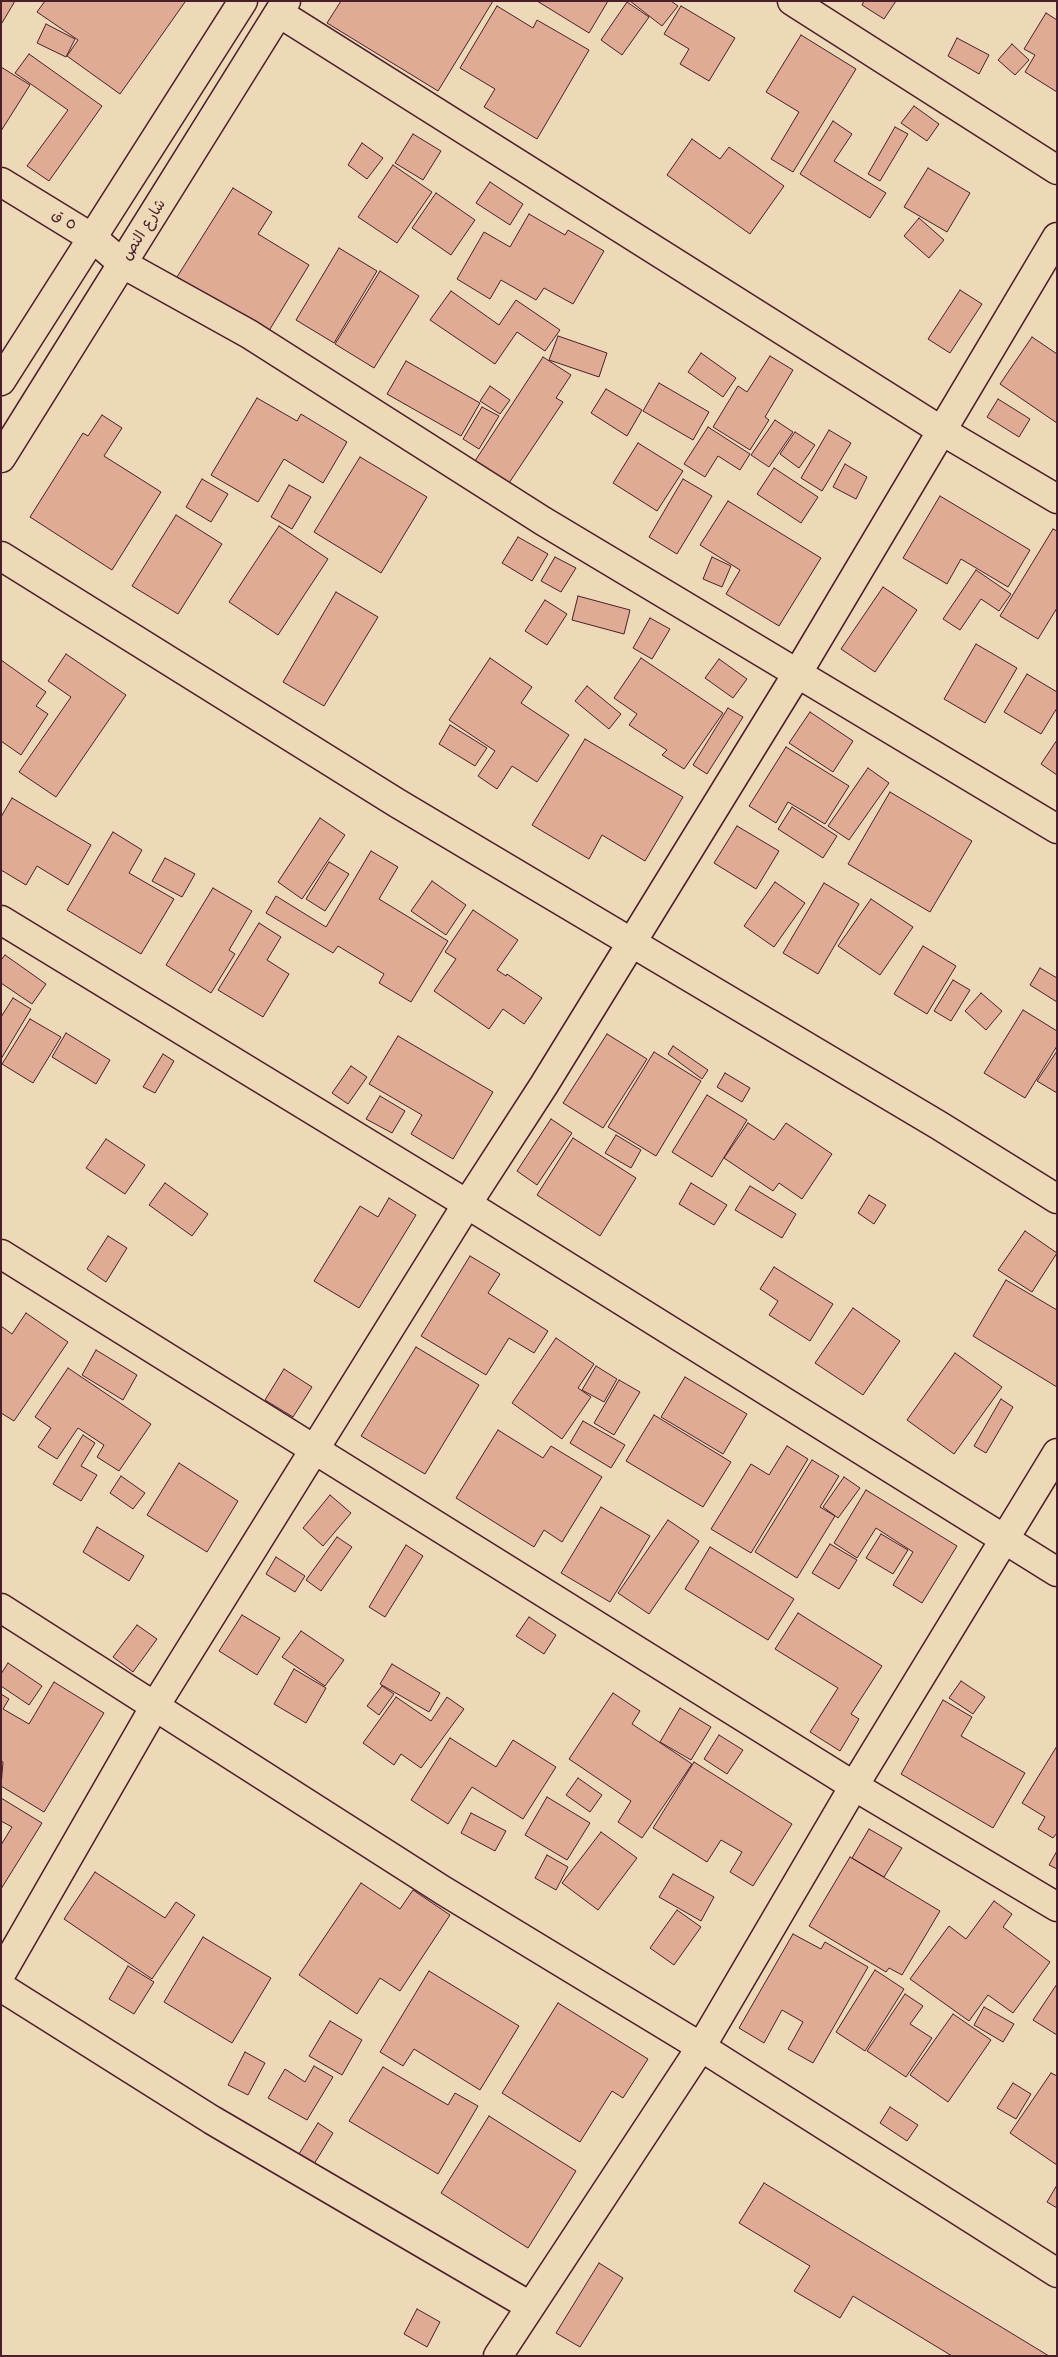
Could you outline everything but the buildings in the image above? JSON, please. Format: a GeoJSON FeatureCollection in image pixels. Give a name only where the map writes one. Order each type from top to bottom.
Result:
{"type":"FeatureCollection","features":[{"type":"Feature","properties":{"kind":"street"},"geometry":{"type":"LineString","coordinates":[[1,381],[94,239],[243,1]]}},
{"type":"Feature","properties":{"kind":"street"},"geometry":{"type":"LineString","coordinates":[[792,1],[1057,170]]}},
{"type":"Feature","properties":{"kind":"street"},"geometry":{"type":"LineString","coordinates":[[283,7],[942,430],[1057,499]]}},
{"type":"Feature","properties":{"kind":"street","name":"شارع النص"},"geometry":{"type":"LineString","coordinates":[[1,458],[283,7]]}},
{"type":"Feature","properties":{"kind":"street","name":"٥ ق"},"geometry":{"type":"LineString","coordinates":[[1,182],[94,239],[123,264],[250,334],[543,521],[1057,829]]}},
{"type":"Feature","properties":{"kind":"street"},"geometry":{"type":"LineString","coordinates":[[1,1974],[155,1706],[467,1204],[544,1085],[798,674],[1057,237]]}},
{"type":"Feature","properties":{"kind":"street"},"geometry":{"type":"LineString","coordinates":[[1,556],[397,803],[632,941],[940,1126],[1057,1199]]}},
{"type":"Feature","properties":{"kind":"street"},"geometry":{"type":"LineString","coordinates":[[1,920],[467,1204],[1057,1572]]}},
{"type":"Feature","properties":{"kind":"street"},"geometry":{"type":"LineString","coordinates":[[1,1254],[315,1448],[854,1786],[1057,1907]]}},
{"type":"Feature","properties":{"kind":"street"},"geometry":{"type":"LineString","coordinates":[[498,2356],[701,2047],[854,1786],[1057,1453]]}},
{"type":"Feature","properties":{"kind":"street"},"geometry":{"type":"LineString","coordinates":[[1,1608],[444,1891],[701,2047],[1057,2273]]}},
{"type":"Feature","properties":{"kind":"street"},"geometry":{"type":"LineString","coordinates":[[1,1987],[212,2120],[530,2306]]}}]}
